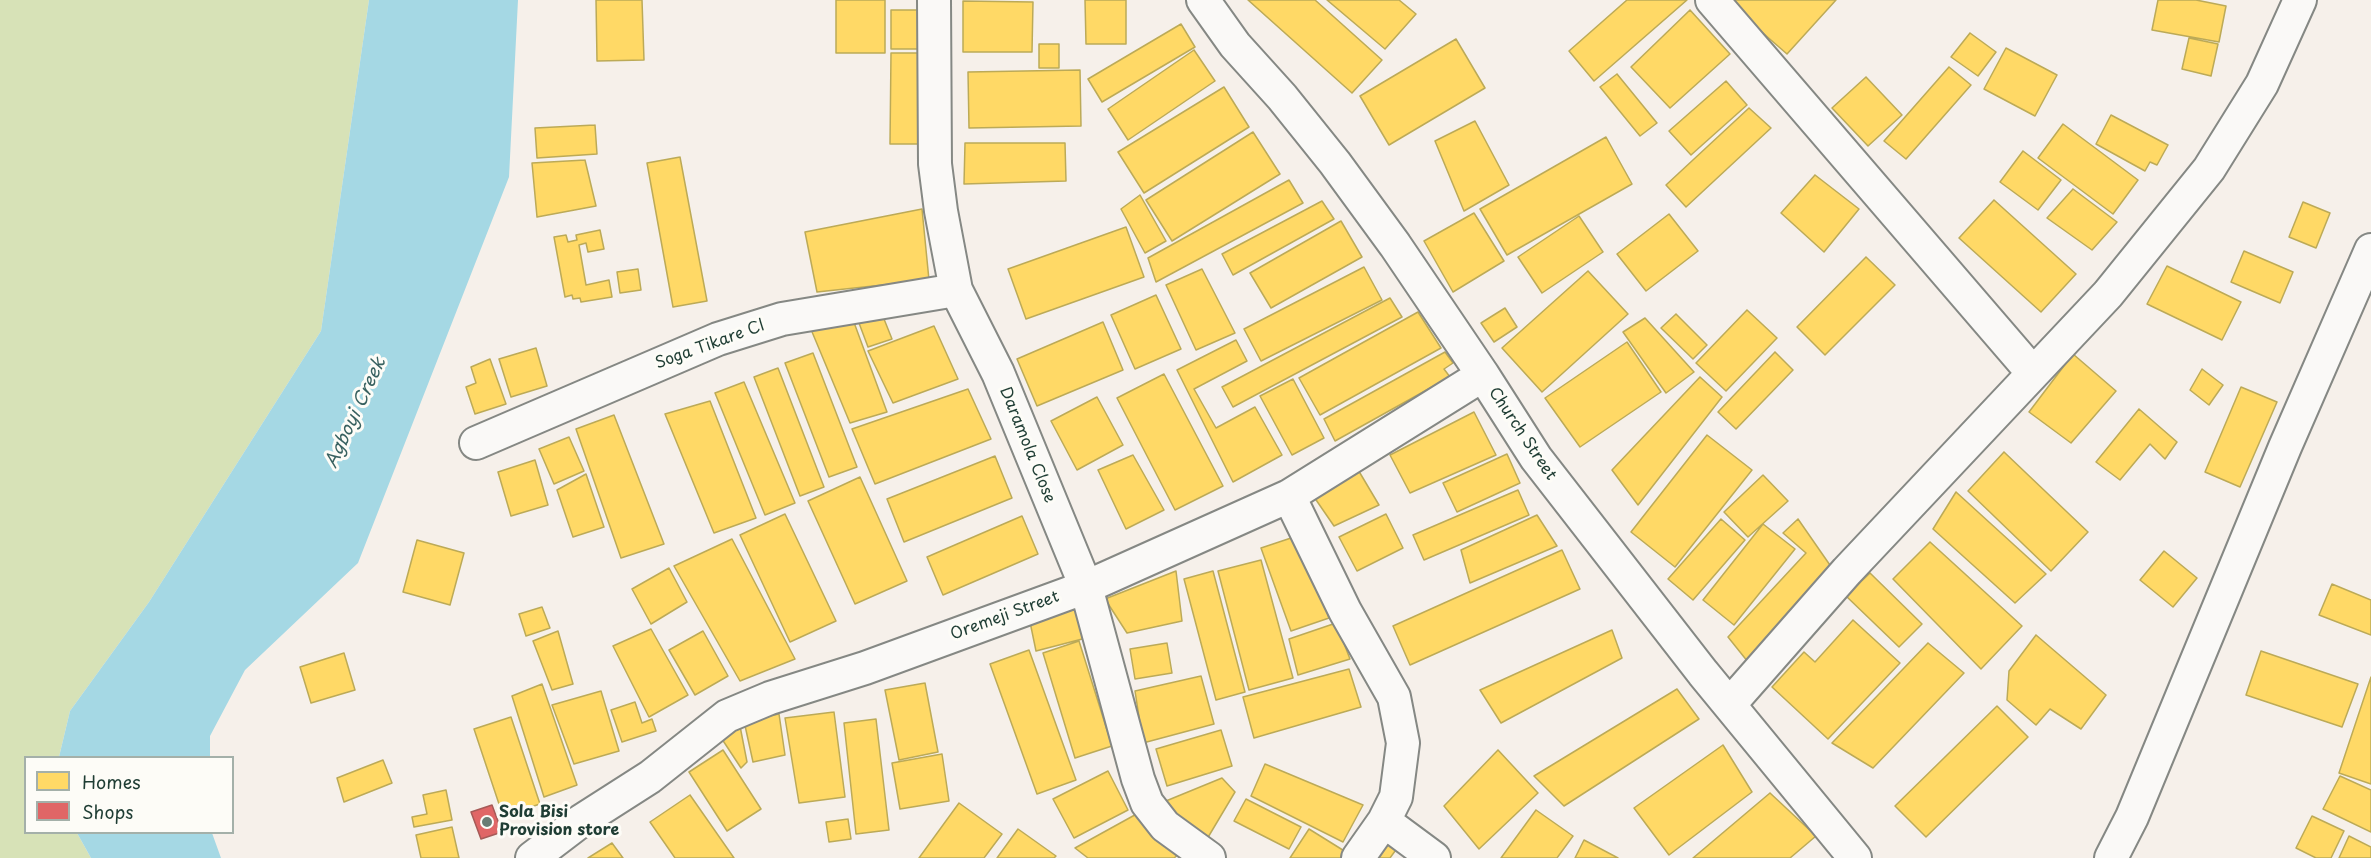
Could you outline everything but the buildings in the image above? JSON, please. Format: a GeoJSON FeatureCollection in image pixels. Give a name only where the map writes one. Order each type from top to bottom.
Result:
{"type":"FeatureCollection","features":[{"type":"Feature","properties":{"kind":"street","name":"Daramola Close"},"geometry":{"type":"LineString","coordinates":[[934,0],[935,165],[956,290],[998,373],[1086,587],[1138,779],[1147,803],[1165,826],[1209,858]]}},
{"type":"Feature","properties":{"kind":"street","name":"Church Street"},"geometry":{"type":"LineString","coordinates":[[1204,0],[1235,45],[1335,164],[1395,245],[1536,458],[1696,664],[1855,858]]}},
{"type":"Feature","properties":{"kind":"street"},"geometry":{"type":"LineString","coordinates":[[1712,0],[2033,373]]}},
{"type":"Feature","properties":{"kind":"street"},"geometry":{"type":"LineString","coordinates":[[1730,704],[1847,571],[2108,294],[2209,168],[2262,84],[2300,0]]}},
{"type":"Feature","properties":{"kind":"street"},"geometry":{"type":"LineString","coordinates":[[2111,858],[2132,817],[2285,447],[2371,250]]}},
{"type":"Feature","properties":{"kind":"street","name":"Soga Tikare Cl"},"geometry":{"type":"LineString","coordinates":[[476,443],[718,339],[782,319],[956,290]]}},
{"type":"Feature","properties":{"kind":"street","name":"Oremeji Street"},"geometry":{"type":"LineString","coordinates":[[532,858],[578,823],[650,777],[727,716],[770,698],[865,668],[1086,587],[1289,496],[1483,375]]}},
{"type":"Feature","properties":{"kind":"street"},"geometry":{"type":"LineString","coordinates":[[1289,496],[1345,611],[1394,697],[1403,743],[1396,797],[1384,821],[1358,858]]}},
{"type":"Feature","properties":{"kind":"street"},"geometry":{"type":"LineString","coordinates":[[1384,821],[1434,858]]}},
{"type":"Feature","properties":{"kind":"green space"},"geometry":{"type":"Polygon","coordinates":[[[0,0],[369,0],[321,331],[149,602],[70,711],[59,756],[24,756],[24,834],[78,834],[91,858],[0,858],[0,0]]]}},
{"type":"Feature","properties":{"kind":"water","name":"Agboyi Creek"},"geometry":{"type":"Polygon","coordinates":[[[369,0],[518,0],[509,177],[358,563],[245,670],[210,736],[210,756],[59,756],[70,711],[149,602],[321,331],[369,0]]]}},
{"type":"Feature","properties":{"kind":"water"},"geometry":{"type":"Polygon","coordinates":[[[78,834],[212,834],[221,858],[91,858],[78,834]]]}},
{"type":"Feature","properties":{"kind":"place","name":"Sola Bisi Provision store"},"geometry":{"type":"Point","coordinates":[487,822]}}]}
